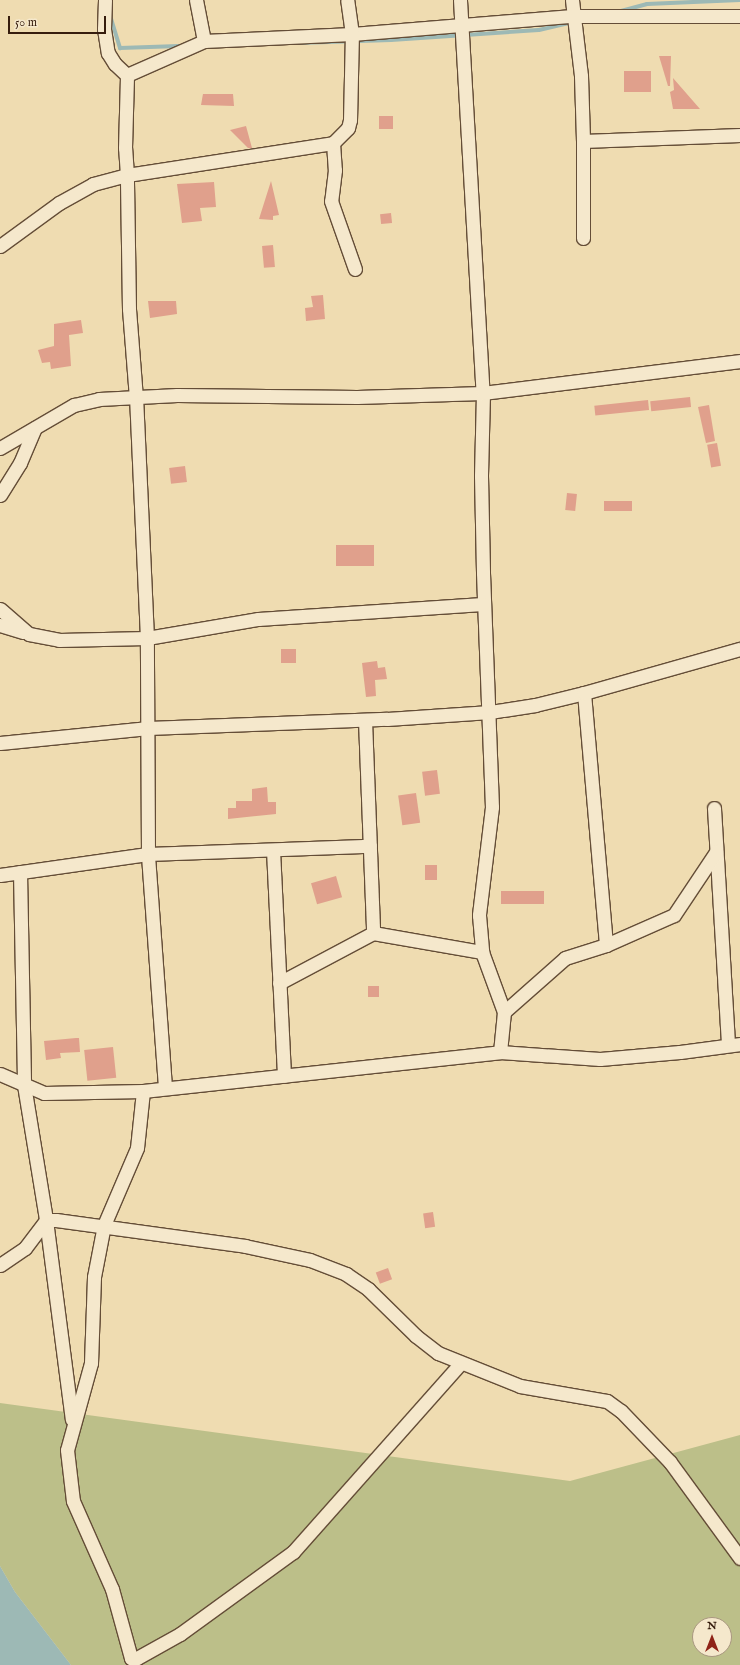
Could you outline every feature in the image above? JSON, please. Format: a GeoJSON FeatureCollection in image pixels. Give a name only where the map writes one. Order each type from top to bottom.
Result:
{"type":"FeatureCollection","features":[{"type":"Feature","properties":{"kind":"street"},"geometry":{"type":"LineString","coordinates":[[106,0],[104,29],[108,53],[115,64],[127,76],[124,148],[127,175],[129,309],[136,398],[147,638],[148,854],[165,1088]]}},
{"type":"Feature","properties":{"kind":"street"},"geometry":{"type":"LineString","coordinates":[[196,0],[204,41]]}},
{"type":"Feature","properties":{"kind":"street"},"geometry":{"type":"LineString","coordinates":[[0,246],[59,203],[93,184],[127,175],[333,143],[348,128],[350,120],[352,34],[347,0]]}},
{"type":"Feature","properties":{"kind":"street"},"geometry":{"type":"LineString","coordinates":[[460,0],[484,394],[481,476],[484,604],[490,712],[492,807],[479,915],[482,952],[504,1012],[500,1052]]}},
{"type":"Feature","properties":{"kind":"street"},"geometry":{"type":"LineString","coordinates":[[572,0],[572,16],[581,76],[583,238]]}},
{"type":"Feature","properties":{"kind":"street"},"geometry":{"type":"LineString","coordinates":[[127,76],[204,41],[352,34],[572,16],[740,16]]}},
{"type":"Feature","properties":{"kind":"street"},"geometry":{"type":"LineString","coordinates":[[582,141],[740,135]]}},
{"type":"Feature","properties":{"kind":"street"},"geometry":{"type":"LineString","coordinates":[[333,143],[335,170],[331,201],[355,269]]}},
{"type":"Feature","properties":{"kind":"street"},"geometry":{"type":"LineString","coordinates":[[0,448],[74,405],[99,399],[484,394],[740,361]]}},
{"type":"Feature","properties":{"kind":"street"},"geometry":{"type":"LineString","coordinates":[[0,495],[20,463],[35,428]]}},
{"type":"Feature","properties":{"kind":"street"},"geometry":{"type":"LineString","coordinates":[[0,625],[29,634],[60,640],[147,638],[258,619],[484,604]]}},
{"type":"Feature","properties":{"kind":"street"},"geometry":{"type":"LineString","coordinates":[[0,609],[29,634]]}},
{"type":"Feature","properties":{"kind":"street"},"geometry":{"type":"LineString","coordinates":[[0,743],[148,728],[365,720],[490,712],[535,705],[584,693],[740,649]]}},
{"type":"Feature","properties":{"kind":"street"},"geometry":{"type":"LineString","coordinates":[[584,693],[606,945]]}},
{"type":"Feature","properties":{"kind":"street"},"geometry":{"type":"LineString","coordinates":[[365,720],[373,934]]}},
{"type":"Feature","properties":{"kind":"street"},"geometry":{"type":"LineString","coordinates":[[0,1074],[44,1093],[143,1090],[500,1052],[600,1059],[680,1052],[734,1044],[716,852],[714,808]]}},
{"type":"Feature","properties":{"kind":"street"},"geometry":{"type":"LineString","coordinates":[[0,875],[148,854],[370,846]]}},
{"type":"Feature","properties":{"kind":"street"},"geometry":{"type":"LineString","coordinates":[[273,850],[284,1076]]}},
{"type":"Feature","properties":{"kind":"street"},"geometry":{"type":"LineString","coordinates":[[504,1012],[565,958],[606,945],[674,915],[716,852]]}},
{"type":"Feature","properties":{"kind":"street"},"geometry":{"type":"LineString","coordinates":[[20,872],[24,1085],[46,1220],[73,1428]]}},
{"type":"Feature","properties":{"kind":"street"},"geometry":{"type":"LineString","coordinates":[[279,983],[373,934],[482,952]]}},
{"type":"Feature","properties":{"kind":"street"},"geometry":{"type":"LineString","coordinates":[[143,1090],[137,1148],[104,1225],[94,1277],[91,1363],[67,1450],[73,1501],[112,1589],[122,1620],[129,1655],[131,1658],[137,1658],[180,1634],[293,1552],[461,1363]]}},
{"type":"Feature","properties":{"kind":"street"},"geometry":{"type":"LineString","coordinates":[[46,1220],[104,1225],[265,1250],[310,1260],[346,1274],[368,1289],[416,1336],[438,1353],[520,1386],[607,1401],[616,1408],[670,1462],[740,1558]]}},
{"type":"Feature","properties":{"kind":"street"},"geometry":{"type":"LineString","coordinates":[[0,1265],[25,1248],[46,1220]]}},
{"type":"Feature","properties":{"kind":"green space"},"geometry":{"type":"Polygon","coordinates":[[[0,1403],[570,1481],[740,1435],[740,1665],[71,1665],[15,1592],[0,1566],[0,1403]]]}},
{"type":"Feature","properties":{"kind":"water"},"geometry":{"type":"Polygon","coordinates":[[[0,1566],[15,1592],[71,1665],[0,1665],[0,1566]]]}},
{"type":"Feature","properties":{"kind":"building"},"geometry":{"type":"Polygon","coordinates":[[[659,56],[671,56],[670,86],[668,86],[659,56]]]}},
{"type":"Feature","properties":{"kind":"building"},"geometry":{"type":"Polygon","coordinates":[[[624,71],[651,71],[651,92],[624,92],[624,71]]]}},
{"type":"Feature","properties":{"kind":"building"},"geometry":{"type":"Polygon","coordinates":[[[673,78],[700,109],[673,109],[670,92],[674,90],[673,78]]]}},
{"type":"Feature","properties":{"kind":"building"},"geometry":{"type":"Polygon","coordinates":[[[203,94],[233,94],[234,106],[201,105],[203,94]]]}},
{"type":"Feature","properties":{"kind":"building"},"geometry":{"type":"Polygon","coordinates":[[[379,116],[393,116],[393,129],[379,129],[379,116]]]}},
{"type":"Feature","properties":{"kind":"building"},"geometry":{"type":"Polygon","coordinates":[[[246,126],[252,148],[248,148],[230,130],[246,126]]]}},
{"type":"Feature","properties":{"kind":"building"},"geometry":{"type":"Polygon","coordinates":[[[271,181],[279,215],[273,216],[273,220],[259,219],[271,181]]]}},
{"type":"Feature","properties":{"kind":"building"},"geometry":{"type":"Polygon","coordinates":[[[214,182],[216,207],[200,208],[202,221],[182,223],[177,184],[214,182]]]}},
{"type":"Feature","properties":{"kind":"building"},"geometry":{"type":"Polygon","coordinates":[[[391,213],[392,223],[381,224],[380,214],[391,213]]]}},
{"type":"Feature","properties":{"kind":"building"},"geometry":{"type":"Polygon","coordinates":[[[273,245],[275,267],[264,268],[262,246],[273,245]]]}},
{"type":"Feature","properties":{"kind":"building"},"geometry":{"type":"Polygon","coordinates":[[[323,295],[325,319],[306,321],[305,308],[313,307],[311,296],[323,295]]]}},
{"type":"Feature","properties":{"kind":"building"},"geometry":{"type":"Polygon","coordinates":[[[148,301],[176,301],[177,314],[150,318],[148,301]]]}},
{"type":"Feature","properties":{"kind":"building"},"geometry":{"type":"Polygon","coordinates":[[[81,320],[83,333],[69,335],[71,366],[51,369],[50,362],[42,363],[38,350],[54,346],[54,324],[81,320]]]}},
{"type":"Feature","properties":{"kind":"building"},"geometry":{"type":"Polygon","coordinates":[[[690,397],[691,407],[651,411],[650,401],[690,397]]]}},
{"type":"Feature","properties":{"kind":"building"},"geometry":{"type":"Polygon","coordinates":[[[648,400],[649,410],[595,416],[594,406],[648,400]]]}},
{"type":"Feature","properties":{"kind":"building"},"geometry":{"type":"Polygon","coordinates":[[[709,405],[715,441],[706,443],[698,407],[709,405]]]}},
{"type":"Feature","properties":{"kind":"building"},"geometry":{"type":"Polygon","coordinates":[[[717,443],[721,466],[711,467],[707,445],[717,443]]]}},
{"type":"Feature","properties":{"kind":"building"},"geometry":{"type":"Polygon","coordinates":[[[185,466],[187,482],[171,484],[169,468],[185,466]]]}},
{"type":"Feature","properties":{"kind":"building"},"geometry":{"type":"Polygon","coordinates":[[[567,493],[577,494],[575,511],[565,510],[567,493]]]}},
{"type":"Feature","properties":{"kind":"building"},"geometry":{"type":"Polygon","coordinates":[[[604,501],[632,501],[632,511],[604,511],[604,501]]]}},
{"type":"Feature","properties":{"kind":"building"},"geometry":{"type":"Polygon","coordinates":[[[336,545],[374,545],[374,566],[336,566],[336,545]]]}},
{"type":"Feature","properties":{"kind":"building"},"geometry":{"type":"Polygon","coordinates":[[[281,649],[296,649],[296,663],[281,663],[281,649]]]}},
{"type":"Feature","properties":{"kind":"building"},"geometry":{"type":"Polygon","coordinates":[[[377,661],[378,668],[385,667],[387,679],[375,680],[376,696],[366,697],[362,663],[377,661]]]}},
{"type":"Feature","properties":{"kind":"building"},"geometry":{"type":"Polygon","coordinates":[[[437,770],[440,794],[425,796],[422,772],[437,770]]]}},
{"type":"Feature","properties":{"kind":"building"},"geometry":{"type":"Polygon","coordinates":[[[267,787],[268,802],[276,802],[276,814],[228,819],[228,808],[236,808],[236,801],[252,801],[252,789],[267,787]]]}},
{"type":"Feature","properties":{"kind":"building"},"geometry":{"type":"Polygon","coordinates":[[[416,793],[420,823],[402,825],[398,796],[416,793]]]}},
{"type":"Feature","properties":{"kind":"building"},"geometry":{"type":"Polygon","coordinates":[[[425,865],[437,865],[437,880],[425,880],[425,865]]]}},
{"type":"Feature","properties":{"kind":"building"},"geometry":{"type":"Polygon","coordinates":[[[336,876],[342,897],[317,904],[311,883],[336,876]]]}},
{"type":"Feature","properties":{"kind":"building"},"geometry":{"type":"Polygon","coordinates":[[[501,891],[544,891],[544,904],[501,904],[501,891]]]}},
{"type":"Feature","properties":{"kind":"building"},"geometry":{"type":"Polygon","coordinates":[[[368,986],[379,986],[379,997],[368,997],[368,986]]]}},
{"type":"Feature","properties":{"kind":"building"},"geometry":{"type":"Polygon","coordinates":[[[79,1038],[80,1052],[60,1053],[61,1058],[46,1060],[44,1041],[79,1038]]]}},
{"type":"Feature","properties":{"kind":"building"},"geometry":{"type":"Polygon","coordinates":[[[113,1047],[116,1078],[87,1081],[84,1050],[113,1047]]]}},
{"type":"Feature","properties":{"kind":"building"},"geometry":{"type":"Polygon","coordinates":[[[433,1212],[435,1227],[425,1228],[423,1213],[433,1212]]]}},
{"type":"Feature","properties":{"kind":"building"},"geometry":{"type":"Polygon","coordinates":[[[388,1268],[392,1279],[380,1284],[376,1272],[388,1268]]]}},
{"type":"Feature","properties":{"kind":"waterway"},"geometry":{"type":"LineString","coordinates":[[621,11],[647,4],[740,0]]}},
{"type":"Feature","properties":{"kind":"waterway"},"geometry":{"type":"LineString","coordinates":[[109,12],[120,48],[179,46]]}},
{"type":"Feature","properties":{"kind":"waterway"},"geometry":{"type":"LineString","coordinates":[[298,43],[391,40],[539,30],[574,22]]}}]}
